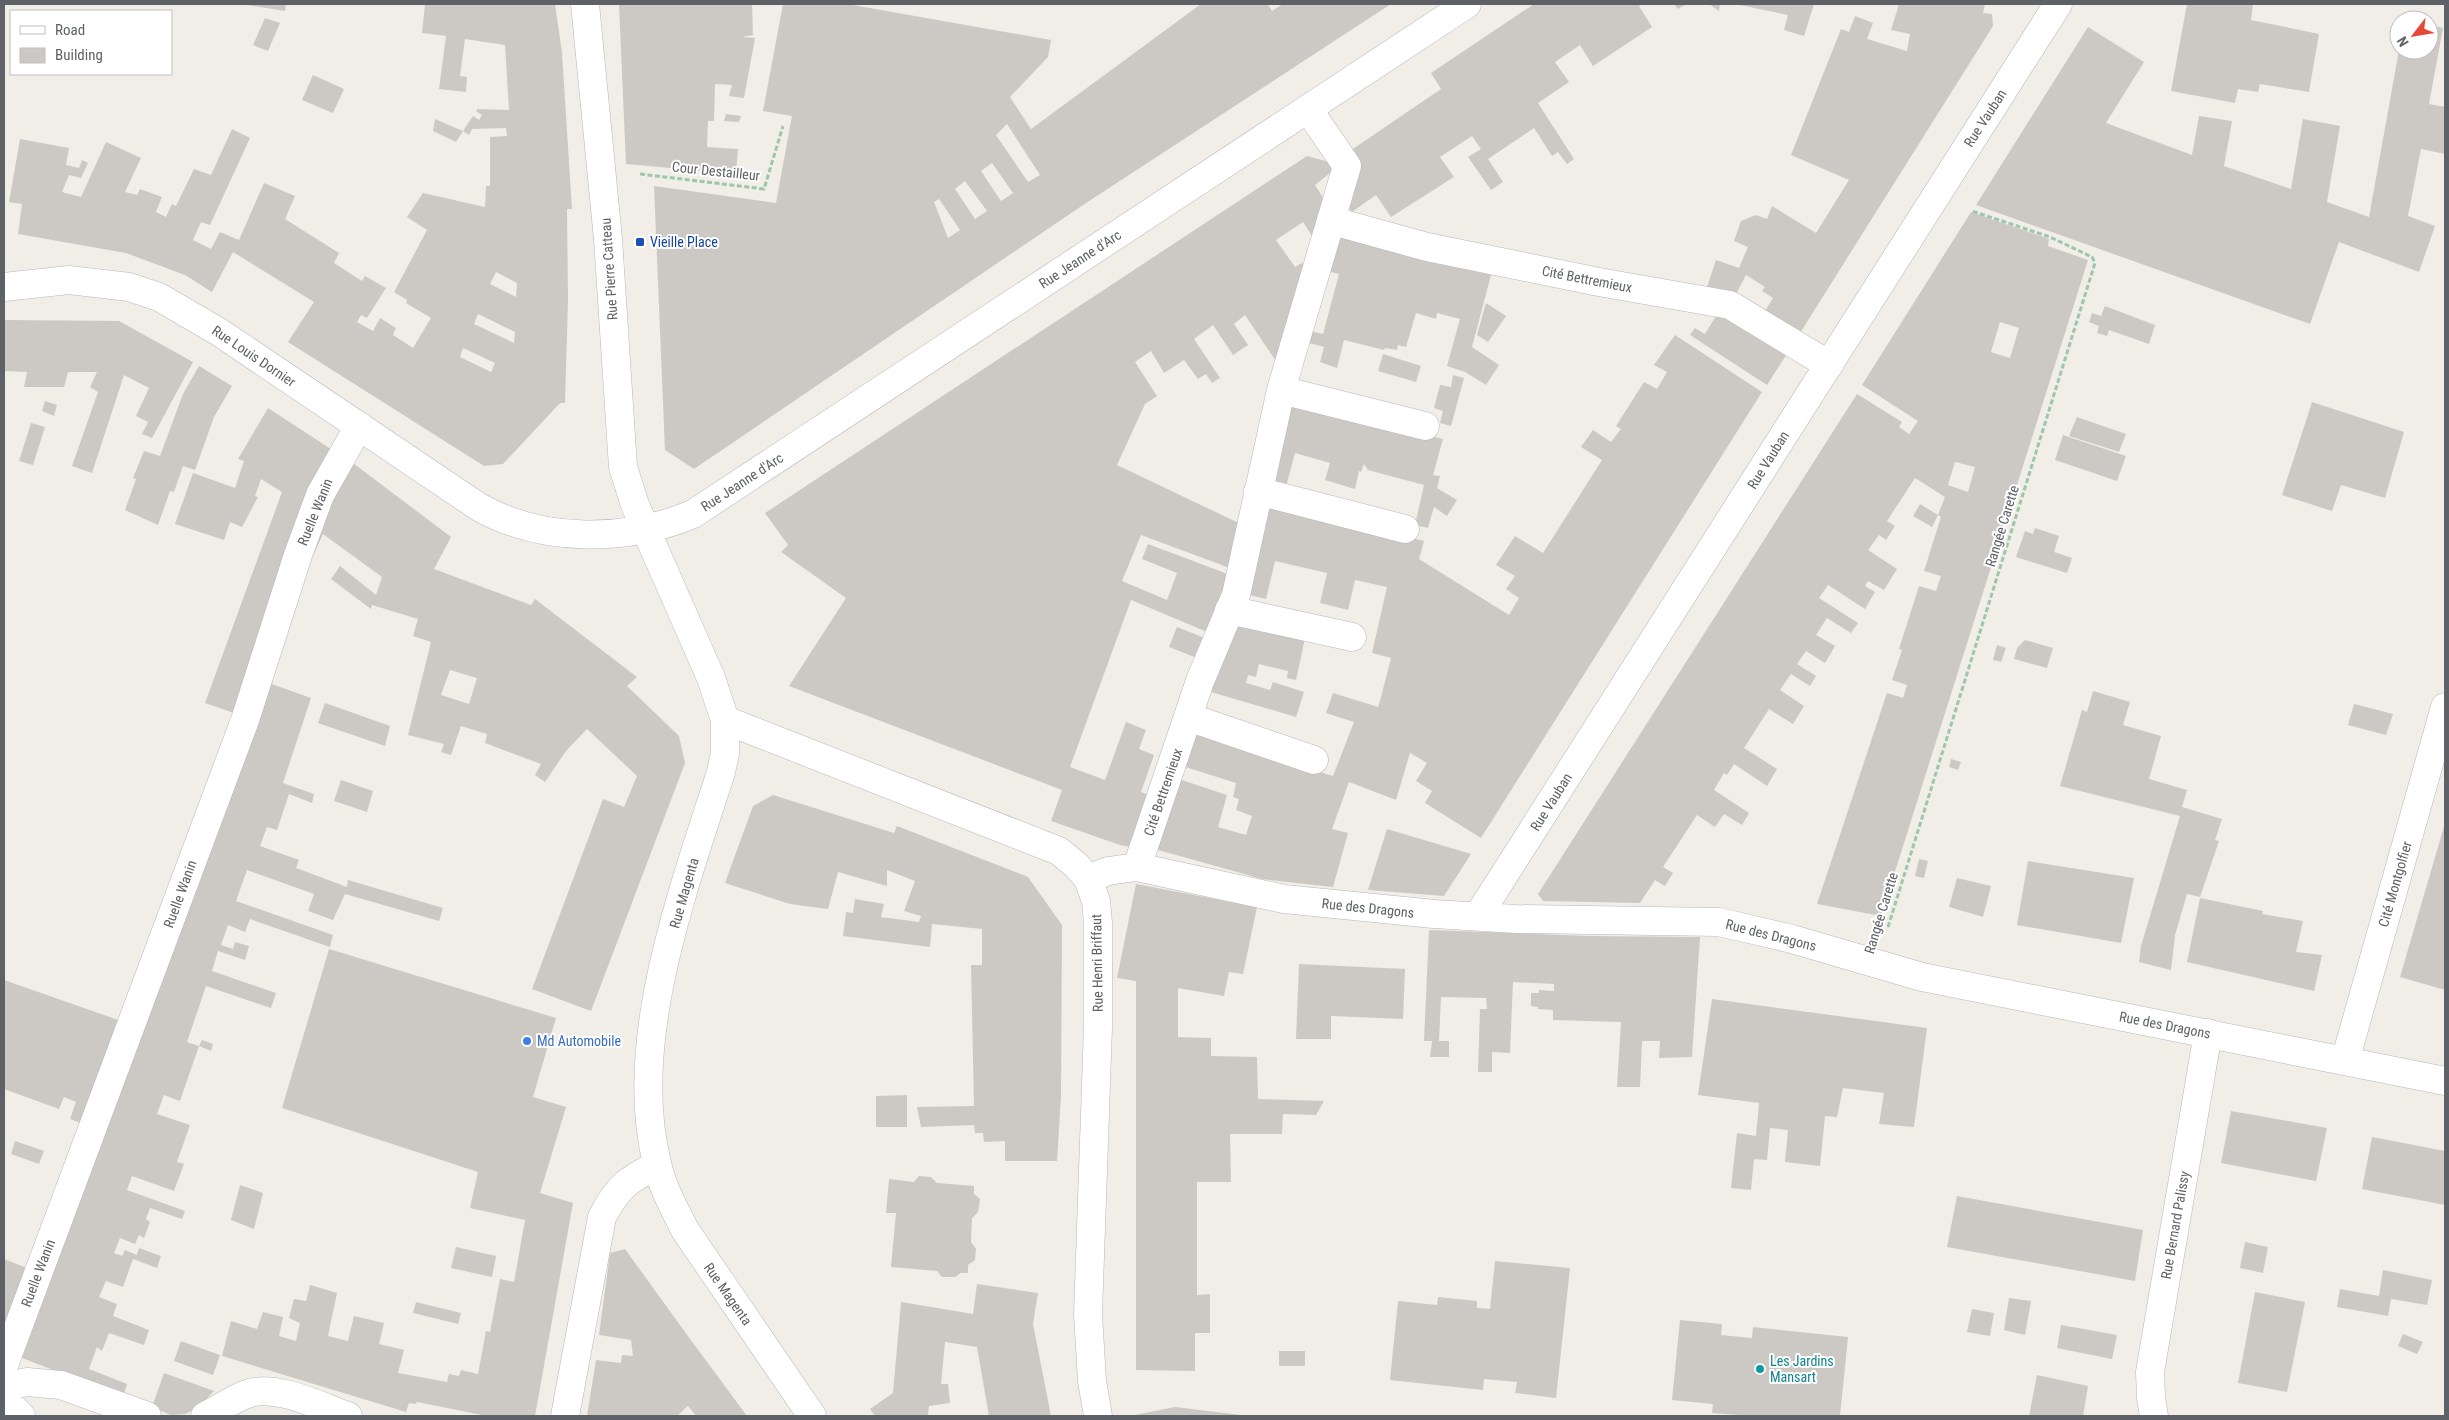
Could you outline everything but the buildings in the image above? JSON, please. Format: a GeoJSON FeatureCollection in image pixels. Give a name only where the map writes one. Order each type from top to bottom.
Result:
{"type":"FeatureCollection","features":[{"type":"Feature","properties":{"kind":"street","name":"Rue Pierre Catteau"},"geometry":{"type":"LineString","coordinates":[[585,4],[608,239],[622,459],[628,486],[646,530]]}},
{"type":"Feature","properties":{"kind":"street","name":"Rue Jeanne d'Arc"},"geometry":{"type":"LineString","coordinates":[[646,530],[693,514],[1467,4]]}},
{"type":"Feature","properties":{"kind":"street","name":"Rue Vauban"},"geometry":{"type":"LineString","coordinates":[[1478,916],[2058,4]]}},
{"type":"Feature","properties":{"kind":"street","name":"Cité Bettremieux"},"geometry":{"type":"LineString","coordinates":[[1137,867],[1188,717],[1236,594],[1281,390],[1347,166],[1308,109]]}},
{"type":"Feature","properties":{"kind":"street","name":"Cité Bettremieux"},"geometry":{"type":"LineString","coordinates":[[1332,221],[1427,247],[1599,282],[1730,305],[1829,365]]}},
{"type":"Feature","properties":{"kind":"street","name":"Rue Louis Dornier"},"geometry":{"type":"LineString","coordinates":[[4,288],[77,280],[129,287],[159,297],[219,332],[479,507],[501,519],[546,531],[595,534],[646,530]]}},
{"type":"Feature","properties":{"kind":"street"},"geometry":{"type":"LineString","coordinates":[[1281,390],[1425,426]]}},
{"type":"Feature","properties":{"kind":"street","name":"Ruelle Wanin"},"geometry":{"type":"LineString","coordinates":[[4,1365],[245,720],[298,554],[320,495],[358,426]]}},
{"type":"Feature","properties":{"kind":"street"},"geometry":{"type":"LineString","coordinates":[[1258,491],[1405,529]]}},
{"type":"Feature","properties":{"kind":"street","name":"Rue Magenta"},"geometry":{"type":"LineString","coordinates":[[646,530],[690,629],[726,720],[721,772],[685,888],[667,955],[656,1011],[648,1095],[650,1131],[657,1165],[670,1201],[684,1230],[812,1416]]}},
{"type":"Feature","properties":{"kind":"street"},"geometry":{"type":"LineString","coordinates":[[1229,610],[1352,637]]}},
{"type":"Feature","properties":{"kind":"street","name":"Cité Montgolfier"},"geometry":{"type":"LineString","coordinates":[[2345,1061],[2445,707]]}},
{"type":"Feature","properties":{"kind":"street"},"geometry":{"type":"LineString","coordinates":[[1188,717],[1314,760]]}},
{"type":"Feature","properties":{"kind":"street","name":"Rue Henri Briffaut"},"geometry":{"type":"LineString","coordinates":[[726,720],[1059,852],[1077,866],[1088,879],[1096,901],[1098,923],[1098,1027],[1088,1314],[1092,1380],[1098,1416]]}},
{"type":"Feature","properties":{"kind":"street","name":"Rue des Dragons"},"geometry":{"type":"LineString","coordinates":[[1088,879],[1108,871],[1137,867],[1284,899],[1434,914],[1720,922],[1792,939],[1947,982],[2445,1081]]}},
{"type":"Feature","properties":{"kind":"street","name":"Rue Bernard Palissy"},"geometry":{"type":"LineString","coordinates":[[2154,1416],[2150,1372],[2208,1034]]}},
{"type":"Feature","properties":{"kind":"street"},"geometry":{"type":"LineString","coordinates":[[565,1416],[602,1217],[614,1194],[632,1178],[657,1165]]}},
{"type":"Feature","properties":{"kind":"street"},"geometry":{"type":"LineString","coordinates":[[4,1387],[27,1382],[61,1385],[148,1416]]}},
{"type":"Feature","properties":{"kind":"street"},"geometry":{"type":"LineString","coordinates":[[206,1416],[248,1394],[262,1391],[277,1392],[348,1416]]}},
{"type":"Feature","properties":{"kind":"street"},"geometry":{"type":"LineString","coordinates":[[4,1399],[21,1416]]}},
{"type":"Feature","properties":{"kind":"path","name":"Cour Destailleur"},"geometry":{"type":"LineString","coordinates":[[600,170],[764,190],[783,126]]}},
{"type":"Feature","properties":{"kind":"path","name":"Rangée Carette"},"geometry":{"type":"LineString","coordinates":[[1877,964],[2095,264],[2092,257],[2050,237],[1934,198]]}},
{"type":"Feature","properties":{"kind":"place","name":"Vieille Place"},"geometry":{"type":"Point","coordinates":[640,242]}},
{"type":"Feature","properties":{"kind":"place","name":"Md Automobile"},"geometry":{"type":"Point","coordinates":[527,1041]}},
{"type":"Feature","properties":{"kind":"place","name":"Les Jardins Mansart"},"geometry":{"type":"Point","coordinates":[1760,1369]}}]}
